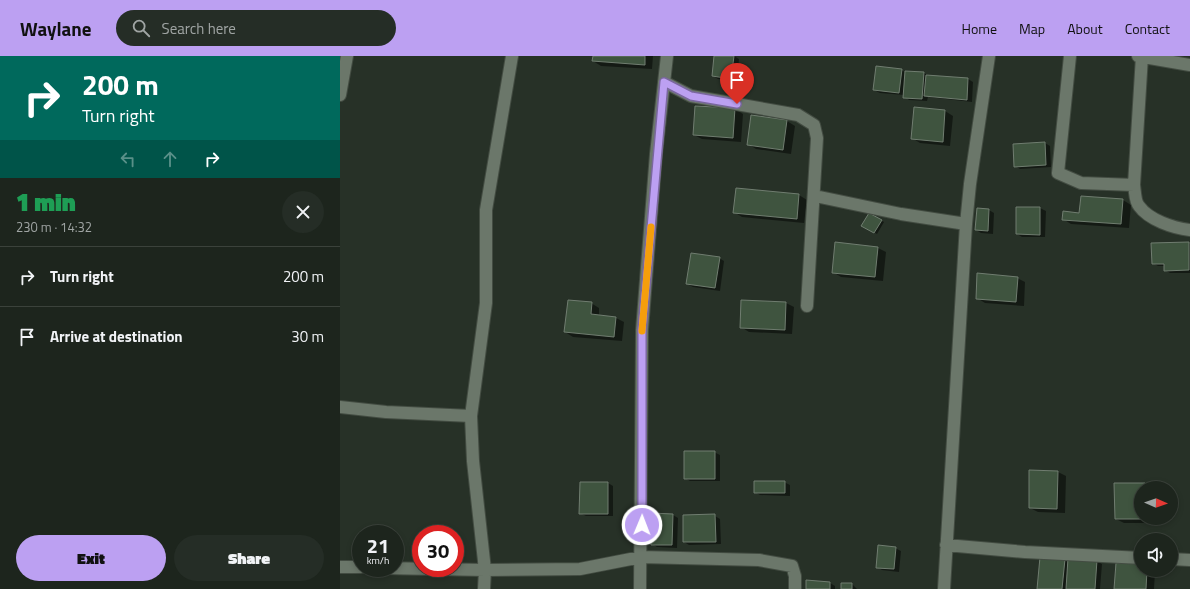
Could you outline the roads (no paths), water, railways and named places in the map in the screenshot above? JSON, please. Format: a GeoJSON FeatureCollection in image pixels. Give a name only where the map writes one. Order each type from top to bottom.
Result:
{"type":"FeatureCollection","features":[{"type":"Feature","properties":{"kind":"street"},"geometry":{"type":"LineString","coordinates":[[340,95],[347,56]]}},
{"type":"Feature","properties":{"kind":"street"},"geometry":{"type":"LineString","coordinates":[[484,589],[485,570],[471,416],[486,303],[486,210],[512,56]]}},
{"type":"Feature","properties":{"kind":"street"},"geometry":{"type":"LineString","coordinates":[[640,589],[642,330],[667,56]]}},
{"type":"Feature","properties":{"kind":"street"},"geometry":{"type":"LineString","coordinates":[[944,589],[966,224],[970,184],[989,56]]}},
{"type":"Feature","properties":{"kind":"street"},"geometry":{"type":"LineString","coordinates":[[1070,56],[1058,173],[1082,183],[1134,184]]}},
{"type":"Feature","properties":{"kind":"street"},"geometry":{"type":"LineString","coordinates":[[1138,56],[1190,65]]}},
{"type":"Feature","properties":{"kind":"street"},"geometry":{"type":"LineString","coordinates":[[1142,56],[1134,184],[1138,205],[1148,215],[1176,228],[1190,230]]}},
{"type":"Feature","properties":{"kind":"street"},"geometry":{"type":"LineString","coordinates":[[664,82],[691,96],[798,115],[814,125],[817,138],[815,196],[807,306]]}},
{"type":"Feature","properties":{"kind":"street"},"geometry":{"type":"LineString","coordinates":[[815,196],[901,214],[966,224]]}},
{"type":"Feature","properties":{"kind":"street"},"geometry":{"type":"LineString","coordinates":[[340,407],[386,412],[471,416]]}},
{"type":"Feature","properties":{"kind":"street"},"geometry":{"type":"LineString","coordinates":[[946,545],[1024,552],[1134,558]]}},
{"type":"Feature","properties":{"kind":"street"},"geometry":{"type":"LineString","coordinates":[[404,568],[485,570],[580,569],[641,557],[759,560],[792,566],[795,576],[795,589]]}},
{"type":"Feature","properties":{"kind":"street"},"geometry":{"type":"LineString","coordinates":[[1178,559],[1190,560]]}},
{"type":"Feature","properties":{"kind":"street"},"geometry":{"type":"LineString","coordinates":[[340,567],[352,568]]}}]}
